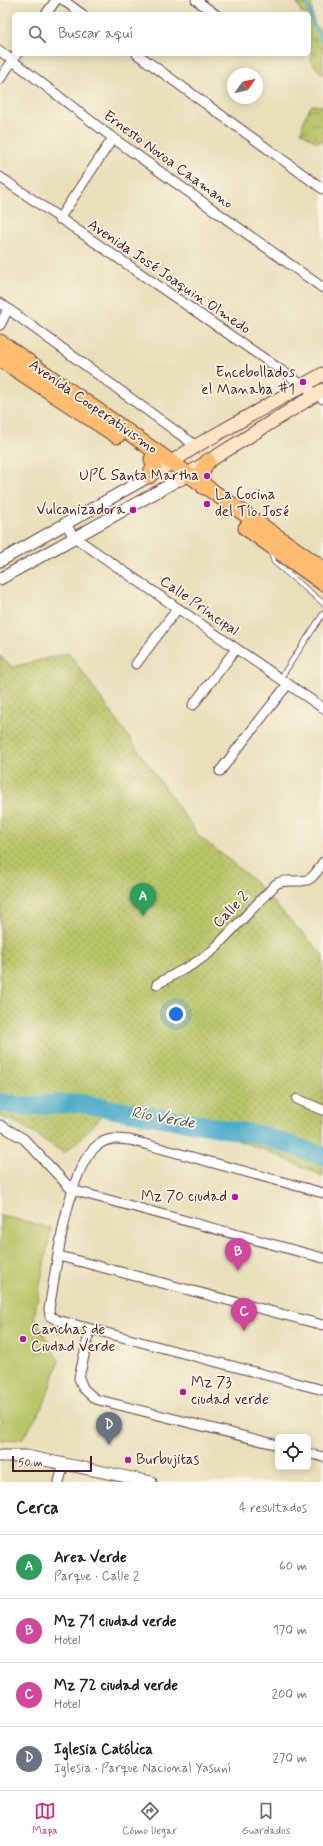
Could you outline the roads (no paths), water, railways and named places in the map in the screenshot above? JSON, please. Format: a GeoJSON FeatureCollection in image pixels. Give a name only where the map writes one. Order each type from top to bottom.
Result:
{"type":"FeatureCollection","features":[{"type":"Feature","properties":{"kind":"highway","name":"Avenida Cooperativismo"},"geometry":{"type":"LineString","coordinates":[[0,342],[163,463]]}},
{"type":"Feature","properties":{"kind":"highway","name":"Avenida Cooperativismo"},"geometry":{"type":"LineString","coordinates":[[0,359],[184,477],[268,544],[323,583]]}},
{"type":"Feature","properties":{"kind":"highway"},"geometry":{"type":"LineString","coordinates":[[204,487],[201,477],[202,471],[208,461]]}},
{"type":"Feature","properties":{"kind":"highway"},"geometry":{"type":"LineString","coordinates":[[149,476],[154,468],[163,463]]}},
{"type":"Feature","properties":{"kind":"highway","name":"Avenida Cooperativismo"},"geometry":{"type":"LineString","coordinates":[[184,477],[204,487],[323,569]]}},
{"type":"Feature","properties":{"kind":"main road"},"geometry":{"type":"LineString","coordinates":[[163,463],[323,374]]}},
{"type":"Feature","properties":{"kind":"main road"},"geometry":{"type":"LineString","coordinates":[[184,477],[208,461],[321,394]]}},
{"type":"Feature","properties":{"kind":"street"},"geometry":{"type":"LineString","coordinates":[[47,12],[56,0]]}},
{"type":"Feature","properties":{"kind":"street"},"geometry":{"type":"LineString","coordinates":[[63,0],[79,12]]}},
{"type":"Feature","properties":{"kind":"street"},"geometry":{"type":"LineString","coordinates":[[196,0],[212,12]]}},
{"type":"Feature","properties":{"kind":"street","name":"Ernesto Novoa Caamano"},"geometry":{"type":"LineString","coordinates":[[0,51],[12,56]]}},
{"type":"Feature","properties":{"kind":"street"},"geometry":{"type":"LineString","coordinates":[[140,56],[323,189]]}},
{"type":"Feature","properties":{"kind":"street"},"geometry":{"type":"LineString","coordinates":[[0,79],[15,57]]}},
{"type":"Feature","properties":{"kind":"street","name":"Ernesto Novoa Caamano"},"geometry":{"type":"LineString","coordinates":[[15,57],[113,138],[323,288]]}},
{"type":"Feature","properties":{"kind":"street"},"geometry":{"type":"LineString","coordinates":[[59,219],[113,138]]}},
{"type":"Feature","properties":{"kind":"street","name":"Avenida José Joaquin Olmedo"},"geometry":{"type":"LineString","coordinates":[[0,176],[59,219],[304,385],[321,394]]}},
{"type":"Feature","properties":{"kind":"street"},"geometry":{"type":"LineString","coordinates":[[0,302],[196,446]]}},
{"type":"Feature","properties":{"kind":"street"},"geometry":{"type":"LineString","coordinates":[[0,325],[8,309]]}},
{"type":"Feature","properties":{"kind":"street"},"geometry":{"type":"LineString","coordinates":[[0,561],[149,476]]}},
{"type":"Feature","properties":{"kind":"street"},"geometry":{"type":"LineString","coordinates":[[0,579],[184,477]]}},
{"type":"Feature","properties":{"kind":"street","name":"Calle Principal"},"geometry":{"type":"LineString","coordinates":[[65,523],[74,537],[323,708]]}},
{"type":"Feature","properties":{"kind":"street"},"geometry":{"type":"LineString","coordinates":[[136,664],[178,608]]}},
{"type":"Feature","properties":{"kind":"street"},"geometry":{"type":"LineString","coordinates":[[193,705],[236,649]]}},
{"type":"Feature","properties":{"kind":"street"},"geometry":{"type":"LineString","coordinates":[[220,771],[284,681]]}},
{"type":"Feature","properties":{"kind":"street","name":"Calle 2"},"geometry":{"type":"LineString","coordinates":[[157,984],[195,963],[212,951],[276,884],[285,880],[307,880],[315,874],[323,862]]}},
{"type":"Feature","properties":{"kind":"street"},"geometry":{"type":"LineString","coordinates":[[297,1099],[323,1110]]}},
{"type":"Feature","properties":{"kind":"street"},"geometry":{"type":"LineString","coordinates":[[0,1125],[24,1140],[72,1190],[323,1258]]}},
{"type":"Feature","properties":{"kind":"street"},"geometry":{"type":"LineString","coordinates":[[323,1193],[130,1140],[110,1139],[98,1145],[88,1155],[72,1190],[49,1309],[50,1316],[58,1320],[323,1390]]}},
{"type":"Feature","properties":{"kind":"street"},"geometry":{"type":"LineString","coordinates":[[59,1256],[323,1325]]}},
{"type":"Feature","properties":{"kind":"street"},"geometry":{"type":"LineString","coordinates":[[90,1329],[79,1378],[83,1388],[95,1398],[275,1444]]}},
{"type":"Feature","properties":{"kind":"street"},"geometry":{"type":"LineString","coordinates":[[311,1454],[323,1457]]}},
{"type":"Feature","properties":{"kind":"street"},"geometry":{"type":"LineString","coordinates":[[0,1456],[26,1456],[64,1463],[130,1480],[151,1482]]}},
{"type":"Feature","properties":{"kind":"street"},"geometry":{"type":"LineString","coordinates":[[59,1482],[64,1463]]}},
{"type":"Feature","properties":{"kind":"lane"},"geometry":{"type":"LineString","coordinates":[[268,544],[274,562],[323,604]]}},
{"type":"Feature","properties":{"kind":"lane"},"geometry":{"type":"LineString","coordinates":[[284,681],[323,614]]}},
{"type":"Feature","properties":{"kind":"waterway"},"geometry":{"type":"LineString","coordinates":[[306,0],[310,12]]}},
{"type":"Feature","properties":{"kind":"waterway"},"geometry":{"type":"LineString","coordinates":[[311,16],[323,42]]}},
{"type":"Feature","properties":{"kind":"waterway","name":"Río Verde"},"geometry":{"type":"LineString","coordinates":[[0,1102],[21,1106],[78,1103],[261,1135],[323,1156]]}},
{"type":"Feature","properties":{"kind":"place","name":"Encebollados el Manaba #1"},"geometry":{"type":"Point","coordinates":[303,382]}},
{"type":"Feature","properties":{"kind":"place","name":"UPC Santa Martha"},"geometry":{"type":"Point","coordinates":[207,476]}},
{"type":"Feature","properties":{"kind":"place","name":"La Cocina del Tío José"},"geometry":{"type":"Point","coordinates":[207,504]}},
{"type":"Feature","properties":{"kind":"place","name":"Vulcanizadora"},"geometry":{"type":"Point","coordinates":[133,510]}},
{"type":"Feature","properties":{"kind":"place","name":"Area Verde"},"geometry":{"type":"Point","coordinates":[143,916]}},
{"type":"Feature","properties":{"kind":"place","name":"Mz 70 ciudad"},"geometry":{"type":"Point","coordinates":[235,1197]}},
{"type":"Feature","properties":{"kind":"place","name":"Mz 71 ciudad verde"},"geometry":{"type":"Point","coordinates":[238,1271]}},
{"type":"Feature","properties":{"kind":"place","name":"Mz 72 ciudad verde"},"geometry":{"type":"Point","coordinates":[244,1331]}},
{"type":"Feature","properties":{"kind":"place","name":"Canchas de Ciudad Verde"},"geometry":{"type":"Point","coordinates":[23,1339]}},
{"type":"Feature","properties":{"kind":"place","name":"Mz 73 ciudad verde"},"geometry":{"type":"Point","coordinates":[183,1392]}},
{"type":"Feature","properties":{"kind":"place","name":"Iglesia Católica"},"geometry":{"type":"Point","coordinates":[109,1445]}},
{"type":"Feature","properties":{"kind":"place","name":"Burbujitas"},"geometry":{"type":"Point","coordinates":[128,1460]}}]}
